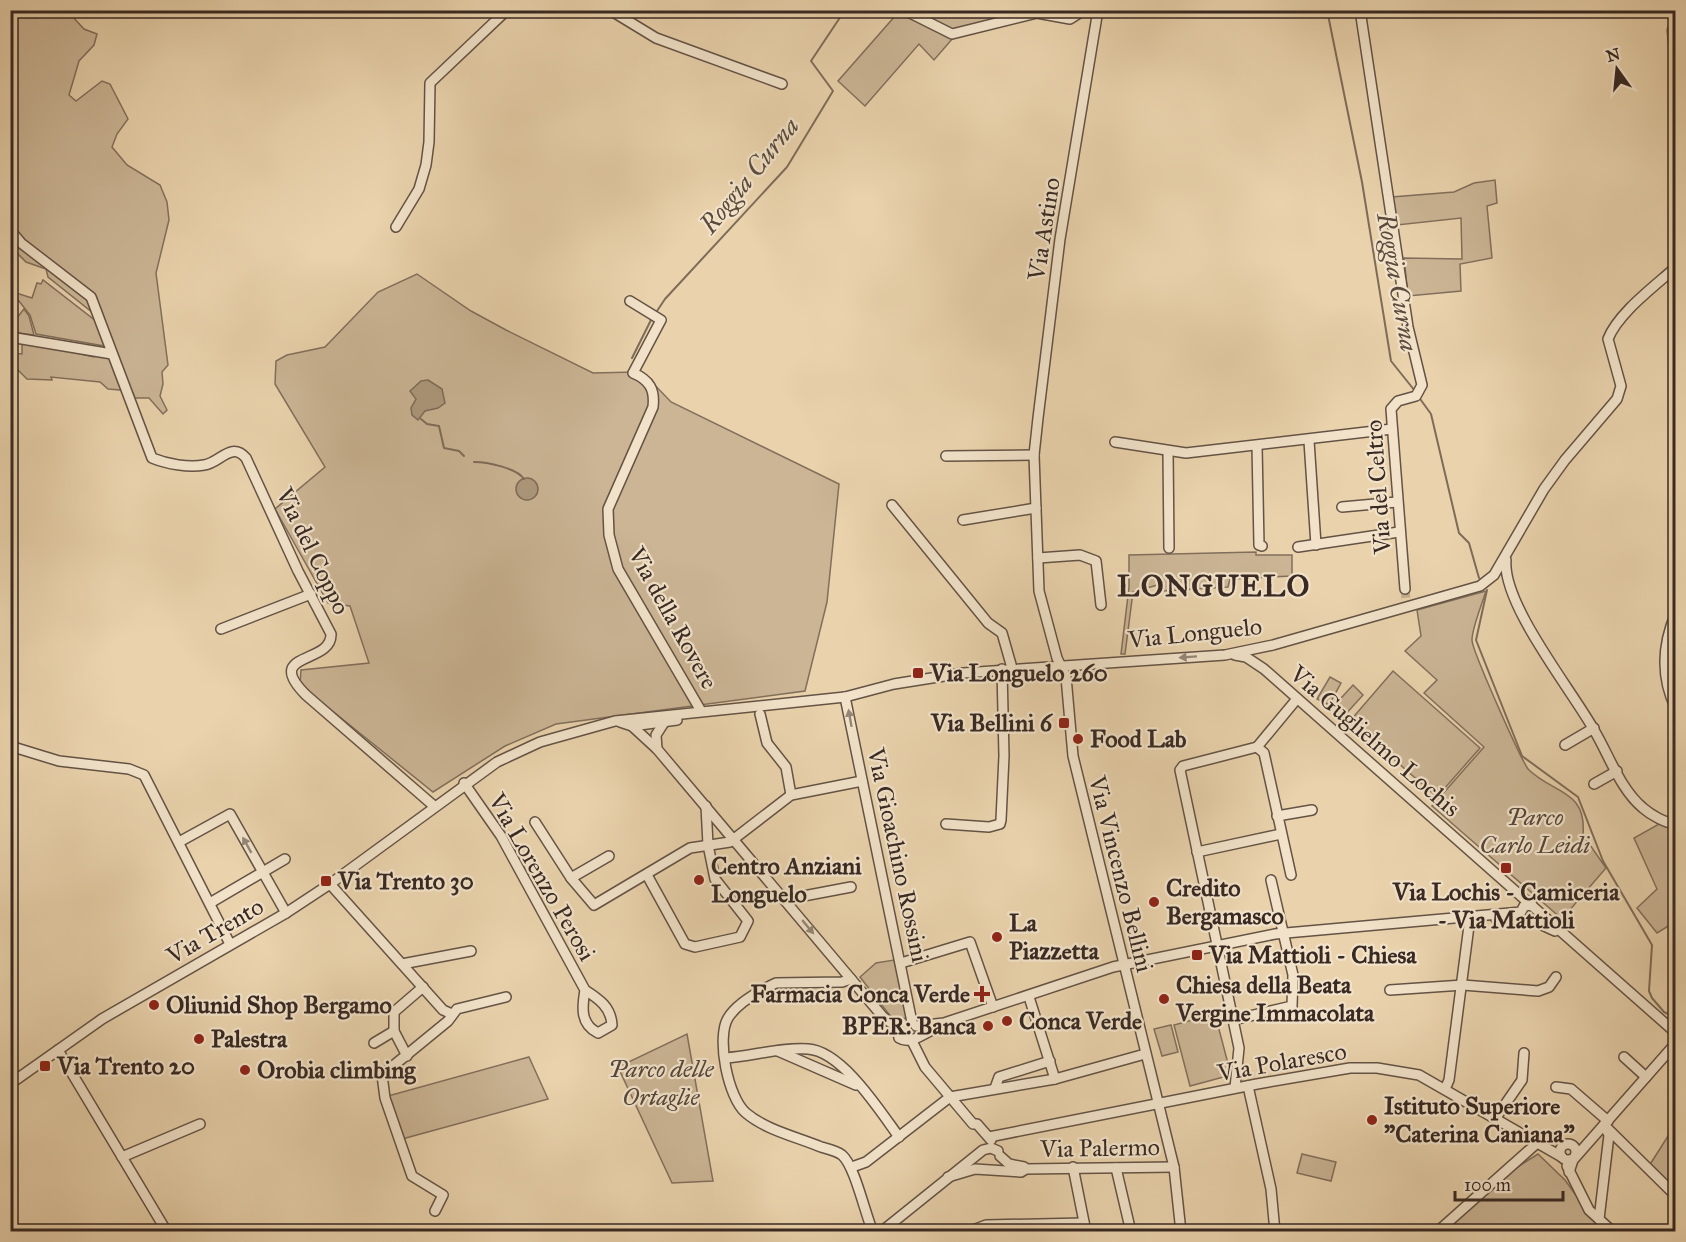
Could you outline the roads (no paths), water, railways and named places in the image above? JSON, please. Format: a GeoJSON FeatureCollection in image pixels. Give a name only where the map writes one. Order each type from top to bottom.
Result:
{"type":"FeatureCollection","features":[{"type":"Feature","properties":{"kind":"street"},"geometry":{"type":"LineString","coordinates":[[396,227],[416,195],[426,165],[429,142],[430,83],[507,10]]}},
{"type":"Feature","properties":{"kind":"street"},"geometry":{"type":"LineString","coordinates":[[610,10],[656,38],[782,84]]}},
{"type":"Feature","properties":{"kind":"street"},"geometry":{"type":"LineString","coordinates":[[904,10],[952,34],[962,34],[994,23],[1037,13],[1070,19],[1084,10]]}},
{"type":"Feature","properties":{"kind":"street","name":"Via Astino"},"geometry":{"type":"LineString","coordinates":[[1060,665],[1039,591],[1034,455],[1060,238],[1098,10]]}},
{"type":"Feature","properties":{"kind":"street","name":"Via del Celtro"},"geometry":{"type":"LineString","coordinates":[[1360,10],[1408,327],[1422,380],[1419,393],[1392,405],[1399,532],[1405,589]]}},
{"type":"Feature","properties":{"kind":"street"},"geometry":{"type":"LineString","coordinates":[[10,230],[21,243],[92,297],[112,354],[10,337]]}},
{"type":"Feature","properties":{"kind":"street","name":"Via Longuelo"},"geometry":{"type":"LineString","coordinates":[[434,806],[497,762],[540,742],[615,721],[845,697],[902,683],[1007,668],[1225,655],[1274,645],[1406,603],[1480,586],[1494,575],[1544,489],[1565,460],[1617,399],[1621,386],[1608,339],[1610,332],[1622,317],[1676,267]]}},
{"type":"Feature","properties":{"kind":"street","name":"Via della Rovere"},"geometry":{"type":"LineString","coordinates":[[630,301],[661,320],[633,373],[649,383],[654,394],[653,407],[608,509],[609,535],[618,569],[701,711]]}},
{"type":"Feature","properties":{"kind":"street","name":"Via del Coppo"},"geometry":{"type":"LineString","coordinates":[[112,354],[152,458],[202,466],[210,464],[227,452],[237,452],[245,456],[288,550],[325,618],[332,638],[325,648],[296,663],[291,672],[293,681],[306,695],[434,806]]}},
{"type":"Feature","properties":{"kind":"street"},"geometry":{"type":"LineString","coordinates":[[1115,442],[1186,453],[1309,441],[1392,429]]}},
{"type":"Feature","properties":{"kind":"street"},"geometry":{"type":"LineString","coordinates":[[1309,441],[1316,545]]}},
{"type":"Feature","properties":{"kind":"street"},"geometry":{"type":"LineString","coordinates":[[1257,446],[1261,545]]}},
{"type":"Feature","properties":{"kind":"street"},"geometry":{"type":"LineString","coordinates":[[1168,451],[1169,548]]}},
{"type":"Feature","properties":{"kind":"street"},"geometry":{"type":"LineString","coordinates":[[946,456],[1034,455]]}},
{"type":"Feature","properties":{"kind":"street"},"geometry":{"type":"LineString","coordinates":[[1342,507],[1397,502]]}},
{"type":"Feature","properties":{"kind":"street"},"geometry":{"type":"LineString","coordinates":[[892,505],[988,623],[1002,633],[1007,668],[1000,824],[989,826],[946,824]]}},
{"type":"Feature","properties":{"kind":"street"},"geometry":{"type":"LineString","coordinates":[[963,520],[1035,508]]}},
{"type":"Feature","properties":{"kind":"street"},"geometry":{"type":"LineString","coordinates":[[1298,547],[1399,532]]}},
{"type":"Feature","properties":{"kind":"street"},"geometry":{"type":"LineString","coordinates":[[1038,558],[1080,555],[1096,561],[1101,605]]}},
{"type":"Feature","properties":{"kind":"street"},"geometry":{"type":"LineString","coordinates":[[1506,557],[1504,573],[1511,591],[1544,653],[1594,728],[1627,790],[1642,808],[1676,824]]}},
{"type":"Feature","properties":{"kind":"street"},"geometry":{"type":"LineString","coordinates":[[221,629],[311,594]]}},
{"type":"Feature","properties":{"kind":"street"},"geometry":{"type":"LineString","coordinates":[[1676,613],[1666,638],[1664,663],[1666,680],[1676,709]]}},
{"type":"Feature","properties":{"kind":"street"},"geometry":{"type":"LineString","coordinates":[[1264,669],[1256,655],[1259,651],[1274,645]]}},
{"type":"Feature","properties":{"kind":"street","name":"Via Guglielmo Lochis"},"geometry":{"type":"LineString","coordinates":[[1225,655],[1246,657],[1264,669],[1519,895],[1528,913],[1562,934],[1673,1028]]}},
{"type":"Feature","properties":{"kind":"street","name":"Via Vincenzo Bellini"},"geometry":{"type":"LineString","coordinates":[[1060,665],[1066,677],[1073,756],[1144,1054],[1174,1167],[1181,1232]]}},
{"type":"Feature","properties":{"kind":"street","name":"Via Gioachino Rossini"},"geometry":{"type":"LineString","coordinates":[[845,697],[914,1031]]}},
{"type":"Feature","properties":{"kind":"street"},"geometry":{"type":"LineString","coordinates":[[1235,1088],[1239,1048],[1180,768],[1257,747],[1296,699]]}},
{"type":"Feature","properties":{"kind":"street","name":"Via Longuelo"},"geometry":{"type":"LineString","coordinates":[[632,726],[663,723],[725,708]]}},
{"type":"Feature","properties":{"kind":"street"},"geometry":{"type":"LineString","coordinates":[[657,749],[656,735],[663,723],[684,714]]}},
{"type":"Feature","properties":{"kind":"street"},"geometry":{"type":"LineString","coordinates":[[760,714],[767,743],[786,767],[791,795]]}},
{"type":"Feature","properties":{"kind":"street"},"geometry":{"type":"LineString","coordinates":[[615,721],[632,726],[657,749],[850,979],[883,1017],[897,1027],[899,1038],[904,1042],[914,1031],[1029,997],[1123,964],[1285,933],[1528,913]]}},
{"type":"Feature","properties":{"kind":"street"},"geometry":{"type":"LineString","coordinates":[[1566,745],[1594,728]]}},
{"type":"Feature","properties":{"kind":"street"},"geometry":{"type":"LineString","coordinates":[[10,746],[59,761],[129,769],[144,775],[230,944]]}},
{"type":"Feature","properties":{"kind":"street"},"geometry":{"type":"LineString","coordinates":[[1257,747],[1264,753],[1291,875]]}},
{"type":"Feature","properties":{"kind":"street"},"geometry":{"type":"LineString","coordinates":[[1594,784],[1617,771]]}},
{"type":"Feature","properties":{"kind":"street"},"geometry":{"type":"LineString","coordinates":[[535,822],[571,878],[594,905],[690,848],[730,842],[791,795],[862,781]]}},
{"type":"Feature","properties":{"kind":"street","name":"Via Lorenzo Perosi"},"geometry":{"type":"LineString","coordinates":[[464,783],[501,836],[585,990],[603,1002],[611,1017],[612,1025],[598,1034],[590,1029],[582,1012],[585,990]]}},
{"type":"Feature","properties":{"kind":"street","name":"Via Trento"},"geometry":{"type":"LineString","coordinates":[[10,1084],[102,1019],[286,913],[330,884],[434,806]]}},
{"type":"Feature","properties":{"kind":"street"},"geometry":{"type":"LineString","coordinates":[[647,875],[685,944],[694,947],[740,937],[748,921],[715,879],[708,845],[706,806]]}},
{"type":"Feature","properties":{"kind":"street"},"geometry":{"type":"LineString","coordinates":[[1277,816],[1312,810]]}},
{"type":"Feature","properties":{"kind":"street"},"geometry":{"type":"LineString","coordinates":[[179,842],[230,814],[286,913]]}},
{"type":"Feature","properties":{"kind":"street"},"geometry":{"type":"LineString","coordinates":[[1197,852],[1281,834]]}},
{"type":"Feature","properties":{"kind":"street"},"geometry":{"type":"LineString","coordinates":[[571,878],[609,856]]}},
{"type":"Feature","properties":{"kind":"street"},"geometry":{"type":"LineString","coordinates":[[210,903],[285,859]]}},
{"type":"Feature","properties":{"kind":"street"},"geometry":{"type":"LineString","coordinates":[[1233,1020],[1292,1006],[1293,975],[1271,880]]}},
{"type":"Feature","properties":{"kind":"street"},"geometry":{"type":"LineString","coordinates":[[330,884],[443,1010],[452,1014]]}},
{"type":"Feature","properties":{"kind":"street"},"geometry":{"type":"LineString","coordinates":[[787,902],[793,898],[851,887]]}},
{"type":"Feature","properties":{"kind":"street"},"geometry":{"type":"LineString","coordinates":[[1446,1089],[1473,918]]}},
{"type":"Feature","properties":{"kind":"street"},"geometry":{"type":"LineString","coordinates":[[901,963],[970,942],[993,1007]]}},
{"type":"Feature","properties":{"kind":"street"},"geometry":{"type":"LineString","coordinates":[[402,964],[471,951]]}},
{"type":"Feature","properties":{"kind":"street"},"geometry":{"type":"LineString","coordinates":[[1390,990],[1463,985],[1538,991],[1549,987],[1556,977]]}},
{"type":"Feature","properties":{"kind":"street"},"geometry":{"type":"LineString","coordinates":[[850,979],[842,982],[776,983],[768,987],[733,1011],[727,1020],[723,1044],[733,1097],[744,1112],[758,1121],[842,1155],[852,1167],[853,1178],[873,1232]]}},
{"type":"Feature","properties":{"kind":"street"},"geometry":{"type":"LineString","coordinates":[[406,1056],[394,1031],[394,1012],[423,987]]}},
{"type":"Feature","properties":{"kind":"street"},"geometry":{"type":"LineString","coordinates":[[435,1211],[443,1195],[412,1176],[381,1082],[382,1075],[448,1021],[457,1009],[506,997]]}},
{"type":"Feature","properties":{"kind":"street"},"geometry":{"type":"LineString","coordinates":[[1029,997],[1055,1079]]}},
{"type":"Feature","properties":{"kind":"street"},"geometry":{"type":"LineString","coordinates":[[897,1027],[903,1021],[914,1031],[925,1067],[973,1124],[982,1140],[979,1164],[989,1170]]}},
{"type":"Feature","properties":{"kind":"street"},"geometry":{"type":"LineString","coordinates":[[374,1043],[394,1031]]}},
{"type":"Feature","properties":{"kind":"street"},"geometry":{"type":"LineString","coordinates":[[1574,1158],[1676,1043]]}},
{"type":"Feature","properties":{"kind":"street"},"geometry":{"type":"LineString","coordinates":[[725,1058],[810,1049],[822,1052],[836,1061],[861,1088],[899,1137]]}},
{"type":"Feature","properties":{"kind":"street"},"geometry":{"type":"LineString","coordinates":[[58,1050],[167,1232]]}},
{"type":"Feature","properties":{"kind":"street"},"geometry":{"type":"LineString","coordinates":[[778,1051],[861,1088]]}},
{"type":"Feature","properties":{"kind":"street"},"geometry":{"type":"LineString","coordinates":[[1495,1119],[1522,1080],[1524,1053]]}},
{"type":"Feature","properties":{"kind":"street"},"geometry":{"type":"LineString","coordinates":[[852,1167],[866,1162],[950,1097],[1055,1079],[1144,1054]]}},
{"type":"Feature","properties":{"kind":"street"},"geometry":{"type":"LineString","coordinates":[[1624,1058],[1646,1077]]}},
{"type":"Feature","properties":{"kind":"street"},"geometry":{"type":"LineString","coordinates":[[995,1088],[999,1077],[1050,1061]]}},
{"type":"Feature","properties":{"kind":"street","name":"Via Polaresco"},"geometry":{"type":"LineString","coordinates":[[989,1137],[1235,1088],[1350,1068],[1377,1068],[1419,1075],[1545,1149],[1569,1160],[1574,1158]]}},
{"type":"Feature","properties":{"kind":"street"},"geometry":{"type":"LineString","coordinates":[[1248,1086],[1271,1189],[1275,1232]]}},
{"type":"Feature","properties":{"kind":"street"},"geometry":{"type":"LineString","coordinates":[[1556,1087],[1571,1089],[1676,1196]]}},
{"type":"Feature","properties":{"kind":"street"},"geometry":{"type":"LineString","coordinates":[[1599,1219],[1609,1136],[1606,1123]]}},
{"type":"Feature","properties":{"kind":"street"},"geometry":{"type":"LineString","coordinates":[[122,1157],[200,1124]]}},
{"type":"Feature","properties":{"kind":"street"},"geometry":{"type":"LineString","coordinates":[[973,1124],[977,1124],[989,1137],[999,1154]]}},
{"type":"Feature","properties":{"kind":"street"},"geometry":{"type":"LineString","coordinates":[[948,1177],[969,1170],[989,1170],[1000,1164],[999,1142],[1008,1135]]}},
{"type":"Feature","properties":{"kind":"street"},"geometry":{"type":"LineString","coordinates":[[1545,1149],[1589,1142]]}},
{"type":"Feature","properties":{"kind":"street"},"geometry":{"type":"LineString","coordinates":[[1437,1232],[1536,1144]]}},
{"type":"Feature","properties":{"kind":"street"},"geometry":{"type":"LineString","coordinates":[[1568,1144],[1561,1148],[1562,1157],[1569,1172],[1589,1210],[1613,1232]]}},
{"type":"Feature","properties":{"kind":"street"},"geometry":{"type":"LineString","coordinates":[[1568,1144],[1576,1148],[1569,1172]]}},
{"type":"Feature","properties":{"kind":"street"},"geometry":{"type":"LineString","coordinates":[[880,1232],[980,1153],[991,1148],[999,1154]]}},
{"type":"Feature","properties":{"kind":"street","name":"Via Palermo"},"geometry":{"type":"LineString","coordinates":[[999,1154],[1008,1164],[1026,1168],[1174,1167]]}},
{"type":"Feature","properties":{"kind":"street"},"geometry":{"type":"LineString","coordinates":[[968,1232],[986,1225],[1085,1227],[1073,1167]]}},
{"type":"Feature","properties":{"kind":"street","name":"Via Palermo"},"geometry":{"type":"LineString","coordinates":[[989,1170],[1021,1172],[1026,1168]]}},
{"type":"Feature","properties":{"kind":"street"},"geometry":{"type":"LineString","coordinates":[[1116,1168],[1131,1232]]}},
{"type":"Feature","properties":{"kind":"waterway","name":"Roggia Curna"},"geometry":{"type":"LineString","coordinates":[[655,314],[665,299],[787,167],[833,91],[811,61],[845,10]]}},
{"type":"Feature","properties":{"kind":"waterway","name":"Roggia Curna"},"geometry":{"type":"LineString","coordinates":[[1327,10],[1362,182],[1391,361],[1415,391]]}},
{"type":"Feature","properties":{"kind":"waterway","name":"Roggia Curna"},"geometry":{"type":"LineString","coordinates":[[632,358],[652,318]]}},
{"type":"Feature","properties":{"kind":"waterway","name":"Roggia Curna"},"geometry":{"type":"LineString","coordinates":[[1418,396],[1431,414],[1459,533],[1469,543],[1479,578]]}},
{"type":"Feature","properties":{"kind":"waterway"},"geometry":{"type":"LineString","coordinates":[[421,419],[427,424],[439,426],[444,448],[459,451],[464,456]]}},
{"type":"Feature","properties":{"kind":"waterway"},"geometry":{"type":"LineString","coordinates":[[474,462],[494,464],[509,469],[524,479]]}},
{"type":"Feature","properties":{"kind":"waterway","name":"Roggia Curna"},"geometry":{"type":"LineString","coordinates":[[1487,590],[1476,640],[1522,756],[1578,797],[1603,861],[1652,945],[1649,991],[1652,998],[1664,1012],[1676,1018]]}},
{"type":"Feature","properties":{"kind":"tunnel"},"geometry":{"type":"LineString","coordinates":[[1405,589],[1406,600]]}},
{"type":"Feature","properties":{"kind":"place","name":"Via Longuelo 260"},"geometry":{"type":"Point","coordinates":[918,673]}},
{"type":"Feature","properties":{"kind":"place","name":"Via Bellini 6"},"geometry":{"type":"Point","coordinates":[1064,723]}},
{"type":"Feature","properties":{"kind":"place","name":"Food Lab"},"geometry":{"type":"Point","coordinates":[1078,739]}},
{"type":"Feature","properties":{"kind":"place","name":"Via Lochis - Camiceria - Via Mattioli"},"geometry":{"type":"Point","coordinates":[1506,868]}},
{"type":"Feature","properties":{"kind":"place","name":"Centro Anziani Longuelo"},"geometry":{"type":"Point","coordinates":[699,880]}},
{"type":"Feature","properties":{"kind":"place","name":"Via Trento 30"},"geometry":{"type":"Point","coordinates":[326,881]}},
{"type":"Feature","properties":{"kind":"place","name":"Credito Bergamasco"},"geometry":{"type":"Point","coordinates":[1154,902]}},
{"type":"Feature","properties":{"kind":"place","name":"La Piazzetta"},"geometry":{"type":"Point","coordinates":[997,937]}},
{"type":"Feature","properties":{"kind":"place","name":"Via Mattioli - Chiesa"},"geometry":{"type":"Point","coordinates":[1197,955]}},
{"type":"Feature","properties":{"kind":"place","name":"Farmacia Conca Verde"},"geometry":{"type":"Point","coordinates":[982,994]}},
{"type":"Feature","properties":{"kind":"place","name":"Chiesa della Beata Vergine Immacolata"},"geometry":{"type":"Point","coordinates":[1164,999]}},
{"type":"Feature","properties":{"kind":"place","name":"Oliunid Shop Bergamo"},"geometry":{"type":"Point","coordinates":[154,1005]}},
{"type":"Feature","properties":{"kind":"place","name":"Conca Verde"},"geometry":{"type":"Point","coordinates":[1007,1021]}},
{"type":"Feature","properties":{"kind":"place","name":"BPER: Banca"},"geometry":{"type":"Point","coordinates":[988,1026]}},
{"type":"Feature","properties":{"kind":"place","name":"Palestra"},"geometry":{"type":"Point","coordinates":[199,1039]}},
{"type":"Feature","properties":{"kind":"place","name":"Via Trento 20"},"geometry":{"type":"Point","coordinates":[45,1066]}},
{"type":"Feature","properties":{"kind":"place","name":"Orobia climbing"},"geometry":{"type":"Point","coordinates":[245,1070]}},
{"type":"Feature","properties":{"kind":"place","name":"Istituto Superiore \"Caterina Caniana\""},"geometry":{"type":"Point","coordinates":[1372,1120]}},
{"type":"Feature","properties":{"kind":"district","name":"LONGUELO"},"geometry":{"type":"Point","coordinates":[1214,586]}},
{"type":"Feature","properties":{"kind":"park label","name":"Parco Carlo Leidi"},"geometry":{"type":"Point","coordinates":[1535,831]}},
{"type":"Feature","properties":{"kind":"park label","name":"Parco delle Ortaglie"},"geometry":{"type":"Point","coordinates":[661,1083]}}]}
